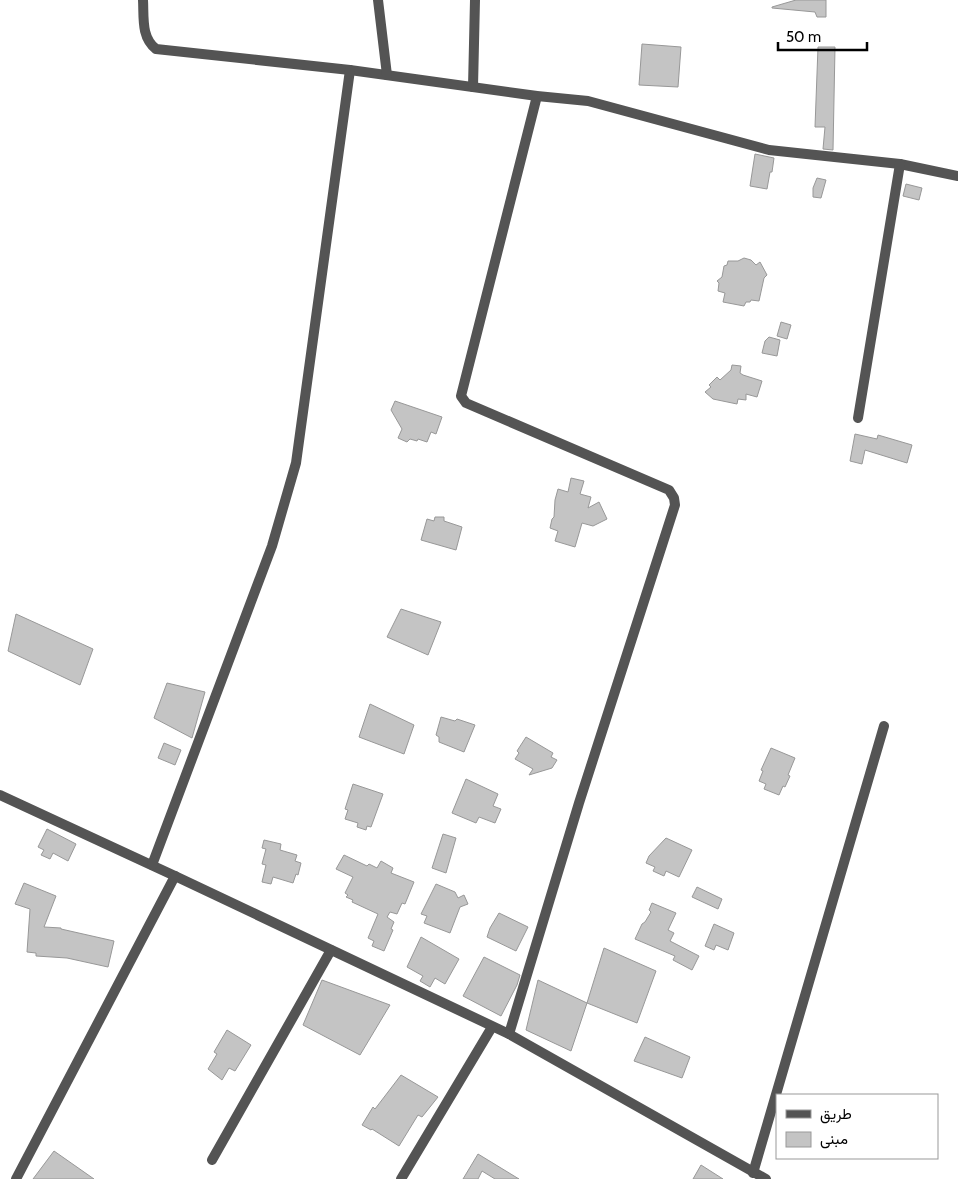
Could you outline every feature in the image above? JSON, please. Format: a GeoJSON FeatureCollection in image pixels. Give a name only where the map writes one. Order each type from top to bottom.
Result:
{"type":"FeatureCollection","features":[{"type":"Feature","properties":{"kind":"street"},"geometry":{"type":"LineString","coordinates":[[143,0],[144,34],[149,44],[156,49],[350,70],[537,96],[588,101],[769,150],[900,164],[958,176]]}},
{"type":"Feature","properties":{"kind":"street"},"geometry":{"type":"LineString","coordinates":[[378,0],[387,75]]}},
{"type":"Feature","properties":{"kind":"street"},"geometry":{"type":"LineString","coordinates":[[473,87],[475,0]]}},
{"type":"Feature","properties":{"kind":"street"},"geometry":{"type":"LineString","coordinates":[[152,865],[272,546],[296,463],[350,70]]}},
{"type":"Feature","properties":{"kind":"street"},"geometry":{"type":"LineString","coordinates":[[508,1034],[579,803],[675,505],[674,498],[669,490],[466,403],[461,396],[537,96]]}},
{"type":"Feature","properties":{"kind":"street"},"geometry":{"type":"LineString","coordinates":[[858,418],[900,164]]}},
{"type":"Feature","properties":{"kind":"street"},"geometry":{"type":"LineString","coordinates":[[776,1094],[884,726]]}},
{"type":"Feature","properties":{"kind":"street"},"geometry":{"type":"LineString","coordinates":[[0,795],[508,1034],[766,1179]]}},
{"type":"Feature","properties":{"kind":"street"},"geometry":{"type":"LineString","coordinates":[[16,1179],[175,876]]}},
{"type":"Feature","properties":{"kind":"street"},"geometry":{"type":"LineString","coordinates":[[212,1160],[331,950]]}},
{"type":"Feature","properties":{"kind":"street"},"geometry":{"type":"LineString","coordinates":[[401,1179],[492,1026]]}},
{"type":"Feature","properties":{"kind":"street"},"geometry":{"type":"LineString","coordinates":[[753,1173],[776,1095]]}},
{"type":"Feature","properties":{"kind":"building"},"geometry":{"type":"Polygon","coordinates":[[[796,0],[826,0],[826,17],[817,17],[815,12],[772,8],[796,0]]]}},
{"type":"Feature","properties":{"kind":"building"},"geometry":{"type":"Polygon","coordinates":[[[642,44],[681,47],[678,87],[639,85],[642,44]]]}},
{"type":"Feature","properties":{"kind":"building"},"geometry":{"type":"Polygon","coordinates":[[[818,47],[835,47],[833,150],[823,149],[825,127],[815,127],[818,47]]]}},
{"type":"Feature","properties":{"kind":"building"},"geometry":{"type":"Polygon","coordinates":[[[755,154],[774,158],[767,189],[750,186],[755,154]]]}},
{"type":"Feature","properties":{"kind":"building"},"geometry":{"type":"Polygon","coordinates":[[[817,178],[826,180],[821,198],[813,197],[813,188],[817,178]]]}},
{"type":"Feature","properties":{"kind":"building"},"geometry":{"type":"Polygon","coordinates":[[[906,184],[922,188],[919,200],[903,196],[906,184]]]}},
{"type":"Feature","properties":{"kind":"building"},"geometry":{"type":"Polygon","coordinates":[[[744,258],[751,260],[756,265],[760,262],[767,275],[764,278],[759,301],[751,300],[746,302],[744,306],[723,302],[725,293],[718,291],[719,283],[717,281],[722,277],[724,266],[727,265],[728,261],[738,261],[744,258]]]}},
{"type":"Feature","properties":{"kind":"building"},"geometry":{"type":"Polygon","coordinates":[[[781,322],[791,325],[787,339],[777,336],[781,322]]]}},
{"type":"Feature","properties":{"kind":"building"},"geometry":{"type":"Polygon","coordinates":[[[769,337],[780,340],[777,356],[762,353],[765,341],[769,337]]]}},
{"type":"Feature","properties":{"kind":"building"},"geometry":{"type":"Polygon","coordinates":[[[732,365],[741,366],[740,373],[743,375],[762,381],[757,397],[746,394],[746,400],[738,399],[737,404],[713,399],[705,392],[711,387],[709,385],[717,377],[720,380],[731,370],[732,365]]]}},
{"type":"Feature","properties":{"kind":"building"},"geometry":{"type":"Polygon","coordinates":[[[395,401],[442,417],[436,434],[431,432],[427,442],[410,439],[407,442],[398,438],[402,429],[391,410],[395,401]]]}},
{"type":"Feature","properties":{"kind":"building"},"geometry":{"type":"Polygon","coordinates":[[[855,434],[877,439],[878,435],[912,445],[907,463],[865,450],[862,464],[850,461],[855,434]]]}},
{"type":"Feature","properties":{"kind":"building"},"geometry":{"type":"Polygon","coordinates":[[[571,478],[584,481],[580,494],[591,497],[588,508],[599,502],[607,519],[593,526],[582,523],[575,547],[555,541],[558,531],[550,528],[554,517],[558,489],[568,492],[571,478]]]}},
{"type":"Feature","properties":{"kind":"building"},"geometry":{"type":"Polygon","coordinates":[[[435,517],[444,517],[444,521],[462,527],[456,550],[421,540],[427,519],[434,521],[435,517]]]}},
{"type":"Feature","properties":{"kind":"building"},"geometry":{"type":"Polygon","coordinates":[[[401,609],[441,622],[428,655],[387,637],[401,609]]]}},
{"type":"Feature","properties":{"kind":"building"},"geometry":{"type":"Polygon","coordinates":[[[16,614],[93,649],[80,685],[8,651],[16,614]]]}},
{"type":"Feature","properties":{"kind":"building"},"geometry":{"type":"Polygon","coordinates":[[[167,683],[205,692],[192,738],[154,718],[167,683]]]}},
{"type":"Feature","properties":{"kind":"building"},"geometry":{"type":"Polygon","coordinates":[[[370,704],[414,725],[404,754],[359,737],[370,704]]]}},
{"type":"Feature","properties":{"kind":"building"},"geometry":{"type":"Polygon","coordinates":[[[441,717],[455,721],[457,719],[475,725],[464,752],[439,742],[439,737],[436,735],[441,717]]]}},
{"type":"Feature","properties":{"kind":"building"},"geometry":{"type":"Polygon","coordinates":[[[526,737],[553,753],[551,757],[557,760],[552,768],[529,775],[533,769],[515,759],[519,753],[517,751],[526,737]]]}},
{"type":"Feature","properties":{"kind":"building"},"geometry":{"type":"Polygon","coordinates":[[[164,743],[181,750],[175,765],[158,758],[164,743]]]}},
{"type":"Feature","properties":{"kind":"building"},"geometry":{"type":"Polygon","coordinates":[[[771,748],[795,758],[788,775],[790,776],[779,795],[764,789],[766,784],[759,781],[763,771],[761,770],[771,748]]]}},
{"type":"Feature","properties":{"kind":"building"},"geometry":{"type":"Polygon","coordinates":[[[466,779],[498,794],[493,806],[501,809],[495,823],[479,817],[476,823],[452,813],[466,779]]]}},
{"type":"Feature","properties":{"kind":"building"},"geometry":{"type":"Polygon","coordinates":[[[353,784],[383,794],[371,827],[367,826],[366,830],[357,827],[358,823],[345,819],[348,810],[345,809],[353,784]]]}},
{"type":"Feature","properties":{"kind":"building"},"geometry":{"type":"Polygon","coordinates":[[[47,829],[76,844],[68,861],[53,853],[50,859],[41,855],[44,850],[38,847],[47,829]]]}},
{"type":"Feature","properties":{"kind":"building"},"geometry":{"type":"Polygon","coordinates":[[[443,834],[456,838],[446,873],[432,868],[443,834]]]}},
{"type":"Feature","properties":{"kind":"building"},"geometry":{"type":"Polygon","coordinates":[[[666,838],[692,850],[679,877],[666,871],[664,876],[653,871],[655,867],[646,863],[649,856],[666,838]]]}},
{"type":"Feature","properties":{"kind":"building"},"geometry":{"type":"Polygon","coordinates":[[[264,840],[281,844],[280,850],[297,855],[295,861],[301,863],[298,875],[296,874],[293,883],[273,877],[271,884],[262,882],[266,865],[262,864],[266,849],[262,848],[264,840]]]}},
{"type":"Feature","properties":{"kind":"building"},"geometry":{"type":"Polygon","coordinates":[[[344,855],[367,866],[369,864],[377,868],[381,861],[393,868],[391,873],[414,882],[405,904],[402,903],[397,914],[390,912],[387,917],[394,922],[391,929],[393,930],[384,951],[372,946],[374,941],[368,938],[378,914],[352,902],[353,900],[346,897],[348,895],[345,893],[353,877],[336,869],[344,855]]]}},
{"type":"Feature","properties":{"kind":"building"},"geometry":{"type":"Polygon","coordinates":[[[24,883],[56,896],[44,927],[61,928],[114,941],[108,967],[67,958],[36,956],[36,953],[27,952],[30,909],[15,904],[24,883]]]}},
{"type":"Feature","properties":{"kind":"building"},"geometry":{"type":"Polygon","coordinates":[[[436,884],[455,892],[458,898],[464,895],[468,904],[460,907],[450,933],[424,923],[427,916],[421,914],[436,884]]]}},
{"type":"Feature","properties":{"kind":"building"},"geometry":{"type":"Polygon","coordinates":[[[697,887],[722,899],[718,909],[692,897],[697,887]]]}},
{"type":"Feature","properties":{"kind":"building"},"geometry":{"type":"Polygon","coordinates":[[[652,903],[676,913],[668,930],[674,933],[670,941],[699,956],[692,970],[673,960],[675,956],[635,939],[642,924],[651,912],[649,910],[652,903]]]}},
{"type":"Feature","properties":{"kind":"building"},"geometry":{"type":"Polygon","coordinates":[[[499,913],[528,927],[516,951],[487,937],[499,913]]]}},
{"type":"Feature","properties":{"kind":"building"},"geometry":{"type":"Polygon","coordinates":[[[714,924],[734,933],[728,950],[716,945],[714,950],[705,946],[714,924]]]}},
{"type":"Feature","properties":{"kind":"building"},"geometry":{"type":"Polygon","coordinates":[[[421,937],[459,959],[445,984],[435,978],[430,987],[420,981],[423,976],[407,967],[421,937]]]}},
{"type":"Feature","properties":{"kind":"building"},"geometry":{"type":"Polygon","coordinates":[[[604,948],[656,971],[637,1023],[587,1003],[604,948]]]}},
{"type":"Feature","properties":{"kind":"building"},"geometry":{"type":"Polygon","coordinates":[[[484,957],[520,975],[501,1016],[463,996],[484,957]]]}},
{"type":"Feature","properties":{"kind":"building"},"geometry":{"type":"Polygon","coordinates":[[[322,980],[390,1005],[360,1055],[303,1025],[322,980]]]}},
{"type":"Feature","properties":{"kind":"building"},"geometry":{"type":"Polygon","coordinates":[[[538,980],[587,1003],[571,1051],[526,1030],[538,980]]]}},
{"type":"Feature","properties":{"kind":"building"},"geometry":{"type":"Polygon","coordinates":[[[227,1030],[251,1045],[235,1071],[229,1068],[222,1080],[208,1069],[217,1054],[214,1052],[227,1030]]]}},
{"type":"Feature","properties":{"kind":"building"},"geometry":{"type":"Polygon","coordinates":[[[645,1037],[690,1057],[682,1078],[634,1061],[645,1037]]]}},
{"type":"Feature","properties":{"kind":"building"},"geometry":{"type":"Polygon","coordinates":[[[401,1075],[438,1097],[422,1117],[418,1115],[399,1146],[362,1125],[373,1107],[375,1109],[401,1075]]]}},
{"type":"Feature","properties":{"kind":"building"},"geometry":{"type":"Polygon","coordinates":[[[54,1151],[94,1179],[33,1179],[54,1151]]]}},
{"type":"Feature","properties":{"kind":"building"},"geometry":{"type":"Polygon","coordinates":[[[478,1154],[519,1179],[495,1179],[482,1171],[478,1179],[463,1179],[478,1154]]]}},
{"type":"Feature","properties":{"kind":"building"},"geometry":{"type":"Polygon","coordinates":[[[701,1165],[723,1179],[693,1179],[701,1165]]]}}]}
